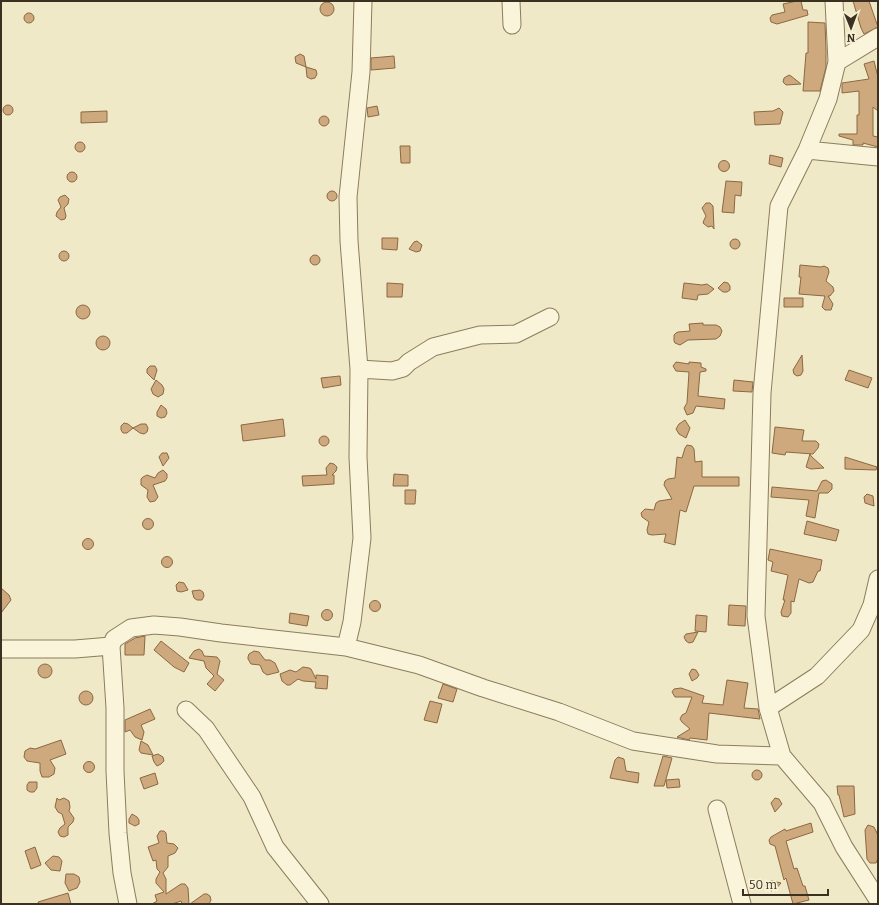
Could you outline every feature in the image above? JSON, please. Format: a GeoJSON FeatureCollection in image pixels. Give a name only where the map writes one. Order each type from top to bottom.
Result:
{"type":"FeatureCollection","features":[{"type":"Feature","properties":{"kind":"street"},"geometry":{"type":"LineString","coordinates":[[346,647],[352,622],[362,538],[358,457],[358,369],[349,241],[348,197],[361,72],[363,1]]}},
{"type":"Feature","properties":{"kind":"street"},"geometry":{"type":"LineString","coordinates":[[511,1],[512,25]]}},
{"type":"Feature","properties":{"kind":"street"},"geometry":{"type":"LineString","coordinates":[[834,1],[837,62],[828,99],[807,150],[779,206],[762,393],[756,616],[768,708],[782,756],[822,803],[844,847],[878,900]]}},
{"type":"Feature","properties":{"kind":"street"},"geometry":{"type":"LineString","coordinates":[[837,62],[878,37]]}},
{"type":"Feature","properties":{"kind":"street"},"geometry":{"type":"LineString","coordinates":[[807,150],[878,157]]}},
{"type":"Feature","properties":{"kind":"street"},"geometry":{"type":"LineString","coordinates":[[358,369],[392,372],[403,368],[409,362],[433,347],[480,335],[516,334],[550,317]]}},
{"type":"Feature","properties":{"kind":"street"},"geometry":{"type":"LineString","coordinates":[[768,708],[817,676],[861,630],[872,605],[878,579]]}},
{"type":"Feature","properties":{"kind":"street"},"geometry":{"type":"LineString","coordinates":[[128,904],[122,873],[118,833],[115,771],[115,708],[111,646],[114,639],[130,628],[154,625],[180,627],[346,647],[419,666],[559,712],[633,741],[717,754],[782,756]]}},
{"type":"Feature","properties":{"kind":"street"},"geometry":{"type":"LineString","coordinates":[[1,649],[75,649],[111,646]]}},
{"type":"Feature","properties":{"kind":"street"},"geometry":{"type":"LineString","coordinates":[[186,710],[206,729],[252,796],[275,847],[320,904]]}},
{"type":"Feature","properties":{"kind":"street"},"geometry":{"type":"LineString","coordinates":[[717,809],[742,904]]}},
{"type":"Feature","properties":{"kind":"building"},"geometry":{"type":"Polygon","coordinates":[[[801,1],[803,10],[807,10],[808,15],[777,24],[771,22],[770,18],[772,15],[785,12],[783,4],[801,1]]]}},
{"type":"Feature","properties":{"kind":"building"},"geometry":{"type":"Polygon","coordinates":[[[853,1],[869,1],[878,27],[864,34],[853,1]]]}},
{"type":"Feature","properties":{"kind":"building"},"geometry":{"type":"Polygon","coordinates":[[[327,2],[332,4],[334,9],[332,14],[327,16],[322,14],[320,9],[322,4],[327,2]]]}},
{"type":"Feature","properties":{"kind":"building"},"geometry":{"type":"Polygon","coordinates":[[[27,13],[31,13],[33,14],[33,22],[27,23],[24,20],[24,16],[27,13]]]}},
{"type":"Feature","properties":{"kind":"building"},"geometry":{"type":"Polygon","coordinates":[[[808,22],[825,23],[826,67],[820,91],[803,91],[806,53],[808,53],[808,22]]]}},
{"type":"Feature","properties":{"kind":"building"},"geometry":{"type":"Polygon","coordinates":[[[300,54],[304,56],[306,67],[296,63],[295,57],[300,54]]]}},
{"type":"Feature","properties":{"kind":"building"},"geometry":{"type":"Polygon","coordinates":[[[394,56],[395,68],[371,70],[371,58],[394,56]]]}},
{"type":"Feature","properties":{"kind":"building"},"geometry":{"type":"Polygon","coordinates":[[[874,61],[878,77],[878,111],[873,107],[873,136],[878,137],[878,147],[863,143],[863,145],[853,145],[853,140],[839,136],[839,134],[857,134],[859,91],[842,93],[842,83],[869,79],[864,64],[874,61]]]}},
{"type":"Feature","properties":{"kind":"building"},"geometry":{"type":"Polygon","coordinates":[[[306,67],[316,70],[317,74],[315,78],[311,79],[307,77],[306,67]]]}},
{"type":"Feature","properties":{"kind":"building"},"geometry":{"type":"Polygon","coordinates":[[[789,75],[801,84],[786,85],[783,82],[784,78],[789,75]]]}},
{"type":"Feature","properties":{"kind":"building"},"geometry":{"type":"Polygon","coordinates":[[[6,105],[10,105],[12,106],[12,114],[6,115],[3,112],[3,108],[6,105]]]}},
{"type":"Feature","properties":{"kind":"building"},"geometry":{"type":"Polygon","coordinates":[[[377,106],[379,115],[368,117],[367,108],[377,106]]]}},
{"type":"Feature","properties":{"kind":"building"},"geometry":{"type":"Polygon","coordinates":[[[779,108],[783,112],[780,124],[755,125],[754,112],[773,111],[779,108]]]}},
{"type":"Feature","properties":{"kind":"building"},"geometry":{"type":"Polygon","coordinates":[[[107,111],[107,122],[81,123],[81,112],[107,111]]]}},
{"type":"Feature","properties":{"kind":"building"},"geometry":{"type":"Polygon","coordinates":[[[322,116],[326,116],[328,117],[328,125],[322,126],[319,123],[319,119],[322,116]]]}},
{"type":"Feature","properties":{"kind":"building"},"geometry":{"type":"Polygon","coordinates":[[[78,142],[82,142],[84,143],[84,151],[78,152],[75,149],[75,145],[78,142]]]}},
{"type":"Feature","properties":{"kind":"building"},"geometry":{"type":"Polygon","coordinates":[[[400,146],[410,146],[410,163],[401,163],[400,146]]]}},
{"type":"Feature","properties":{"kind":"building"},"geometry":{"type":"Polygon","coordinates":[[[770,155],[783,158],[781,167],[769,164],[770,155]]]}},
{"type":"Feature","properties":{"kind":"building"},"geometry":{"type":"Polygon","coordinates":[[[722,161],[726,161],[728,162],[728,170],[722,171],[719,168],[719,164],[722,161]]]}},
{"type":"Feature","properties":{"kind":"building"},"geometry":{"type":"Polygon","coordinates":[[[70,172],[74,172],[76,173],[76,181],[70,182],[67,179],[67,175],[70,172]]]}},
{"type":"Feature","properties":{"kind":"building"},"geometry":{"type":"Polygon","coordinates":[[[726,181],[742,182],[741,196],[735,195],[734,213],[722,212],[726,181]]]}},
{"type":"Feature","properties":{"kind":"building"},"geometry":{"type":"Polygon","coordinates":[[[330,191],[334,191],[336,192],[336,200],[330,201],[327,198],[327,194],[330,191]]]}},
{"type":"Feature","properties":{"kind":"building"},"geometry":{"type":"Polygon","coordinates":[[[65,195],[69,199],[68,204],[64,208],[66,216],[65,219],[61,220],[56,216],[61,207],[58,200],[60,197],[65,195]]]}},
{"type":"Feature","properties":{"kind":"building"},"geometry":{"type":"Polygon","coordinates":[[[706,203],[710,203],[713,206],[714,229],[712,226],[708,227],[703,223],[706,216],[702,208],[706,203]]]}},
{"type":"Feature","properties":{"kind":"building"},"geometry":{"type":"Polygon","coordinates":[[[382,238],[398,238],[397,250],[382,249],[382,238]]]}},
{"type":"Feature","properties":{"kind":"building"},"geometry":{"type":"Polygon","coordinates":[[[733,239],[737,239],[739,240],[739,248],[733,249],[730,246],[730,242],[733,239]]]}},
{"type":"Feature","properties":{"kind":"building"},"geometry":{"type":"Polygon","coordinates":[[[417,241],[422,245],[420,251],[416,252],[409,249],[414,242],[417,241]]]}},
{"type":"Feature","properties":{"kind":"building"},"geometry":{"type":"Polygon","coordinates":[[[62,251],[66,251],[68,252],[68,260],[62,261],[59,258],[59,254],[62,251]]]}},
{"type":"Feature","properties":{"kind":"building"},"geometry":{"type":"Polygon","coordinates":[[[313,255],[317,255],[319,256],[319,264],[313,265],[310,262],[310,258],[313,255]]]}},
{"type":"Feature","properties":{"kind":"building"},"geometry":{"type":"Polygon","coordinates":[[[800,265],[824,266],[828,268],[829,272],[826,281],[833,287],[834,291],[830,296],[828,296],[833,304],[831,310],[825,310],[822,307],[825,296],[799,294],[801,277],[799,277],[800,265]]]}},
{"type":"Feature","properties":{"kind":"building"},"geometry":{"type":"Polygon","coordinates":[[[724,282],[728,283],[730,286],[730,290],[727,292],[723,292],[718,288],[724,282]]]}},
{"type":"Feature","properties":{"kind":"building"},"geometry":{"type":"Polygon","coordinates":[[[387,283],[403,284],[402,297],[387,297],[387,283]]]}},
{"type":"Feature","properties":{"kind":"building"},"geometry":{"type":"Polygon","coordinates":[[[684,283],[702,285],[707,284],[714,289],[708,294],[698,295],[697,300],[682,298],[684,283]]]}},
{"type":"Feature","properties":{"kind":"building"},"geometry":{"type":"Polygon","coordinates":[[[784,298],[803,298],[803,307],[784,307],[784,298]]]}},
{"type":"Feature","properties":{"kind":"building"},"geometry":{"type":"Polygon","coordinates":[[[83,305],[88,307],[90,312],[88,317],[83,319],[78,317],[76,312],[78,307],[83,305]]]}},
{"type":"Feature","properties":{"kind":"building"},"geometry":{"type":"Polygon","coordinates":[[[703,323],[703,325],[716,325],[720,327],[722,331],[720,336],[716,339],[688,340],[680,345],[675,343],[674,335],[676,333],[690,331],[689,324],[703,323]]]}},
{"type":"Feature","properties":{"kind":"building"},"geometry":{"type":"Polygon","coordinates":[[[103,336],[108,338],[110,343],[108,348],[103,350],[98,348],[96,343],[98,338],[103,336]]]}},
{"type":"Feature","properties":{"kind":"building"},"geometry":{"type":"Polygon","coordinates":[[[802,355],[803,371],[801,375],[797,376],[794,374],[793,370],[802,355]]]}},
{"type":"Feature","properties":{"kind":"building"},"geometry":{"type":"Polygon","coordinates":[[[676,362],[689,364],[689,362],[701,363],[701,367],[706,369],[706,371],[700,372],[698,396],[725,399],[724,409],[696,406],[693,413],[687,415],[684,408],[687,403],[689,372],[676,371],[673,366],[676,362]]]}},
{"type":"Feature","properties":{"kind":"building"},"geometry":{"type":"Polygon","coordinates":[[[150,366],[155,366],[157,370],[154,380],[147,373],[147,369],[150,366]]]}},
{"type":"Feature","properties":{"kind":"building"},"geometry":{"type":"Polygon","coordinates":[[[849,370],[872,378],[868,388],[845,380],[849,370]]]}},
{"type":"Feature","properties":{"kind":"building"},"geometry":{"type":"Polygon","coordinates":[[[340,376],[341,385],[323,388],[321,378],[340,376]]]}},
{"type":"Feature","properties":{"kind":"building"},"geometry":{"type":"Polygon","coordinates":[[[156,380],[164,389],[163,394],[158,397],[153,394],[151,389],[156,380]]]}},
{"type":"Feature","properties":{"kind":"building"},"geometry":{"type":"Polygon","coordinates":[[[734,380],[753,382],[752,392],[733,391],[734,380]]]}},
{"type":"Feature","properties":{"kind":"building"},"geometry":{"type":"Polygon","coordinates":[[[161,405],[166,409],[167,413],[165,417],[161,418],[157,416],[157,412],[161,405]]]}},
{"type":"Feature","properties":{"kind":"building"},"geometry":{"type":"Polygon","coordinates":[[[283,419],[285,436],[243,441],[241,425],[283,419]]]}},
{"type":"Feature","properties":{"kind":"building"},"geometry":{"type":"Polygon","coordinates":[[[685,420],[690,428],[686,438],[679,434],[676,429],[679,424],[685,420]]]}},
{"type":"Feature","properties":{"kind":"building"},"geometry":{"type":"Polygon","coordinates":[[[124,423],[133,428],[127,433],[123,433],[121,430],[121,426],[124,423]]]}},
{"type":"Feature","properties":{"kind":"building"},"geometry":{"type":"Polygon","coordinates":[[[141,424],[146,424],[148,428],[147,432],[144,434],[133,428],[141,424]]]}},
{"type":"Feature","properties":{"kind":"building"},"geometry":{"type":"Polygon","coordinates":[[[775,427],[804,430],[802,441],[816,441],[819,444],[818,448],[813,454],[786,452],[785,455],[772,453],[775,427]]]}},
{"type":"Feature","properties":{"kind":"building"},"geometry":{"type":"Polygon","coordinates":[[[322,436],[326,436],[328,437],[328,445],[322,446],[319,443],[319,439],[322,436]]]}},
{"type":"Feature","properties":{"kind":"building"},"geometry":{"type":"Polygon","coordinates":[[[687,445],[692,446],[694,449],[695,462],[702,461],[702,477],[739,477],[739,486],[694,486],[686,512],[680,510],[675,545],[664,542],[666,534],[648,534],[647,530],[649,522],[642,517],[641,513],[645,509],[654,510],[656,503],[659,501],[672,499],[664,485],[665,481],[675,478],[677,457],[682,458],[687,445]]]}},
{"type":"Feature","properties":{"kind":"building"},"geometry":{"type":"Polygon","coordinates":[[[162,453],[167,453],[169,458],[163,466],[159,457],[162,453]]]}},
{"type":"Feature","properties":{"kind":"building"},"geometry":{"type":"Polygon","coordinates":[[[810,454],[824,468],[811,469],[806,467],[810,454]]]}},
{"type":"Feature","properties":{"kind":"building"},"geometry":{"type":"Polygon","coordinates":[[[845,457],[877,467],[876,470],[845,469],[845,457]]]}},
{"type":"Feature","properties":{"kind":"building"},"geometry":{"type":"Polygon","coordinates":[[[330,463],[337,467],[336,471],[332,475],[334,475],[334,484],[303,486],[302,476],[327,475],[326,468],[330,463]]]}},
{"type":"Feature","properties":{"kind":"building"},"geometry":{"type":"Polygon","coordinates":[[[163,470],[167,474],[167,478],[165,481],[153,485],[158,497],[155,501],[150,502],[147,497],[148,490],[141,485],[141,479],[147,475],[155,478],[158,473],[163,470]]]}},
{"type":"Feature","properties":{"kind":"building"},"geometry":{"type":"Polygon","coordinates":[[[394,474],[408,475],[408,486],[393,486],[394,474]]]}},
{"type":"Feature","properties":{"kind":"building"},"geometry":{"type":"Polygon","coordinates":[[[826,480],[832,484],[832,489],[828,493],[819,493],[815,518],[806,516],[809,500],[771,497],[772,487],[817,491],[822,481],[826,480]]]}},
{"type":"Feature","properties":{"kind":"building"},"geometry":{"type":"Polygon","coordinates":[[[405,490],[416,490],[415,504],[405,504],[405,490]]]}},
{"type":"Feature","properties":{"kind":"building"},"geometry":{"type":"Polygon","coordinates":[[[867,494],[873,496],[874,506],[865,503],[864,497],[867,494]]]}},
{"type":"Feature","properties":{"kind":"building"},"geometry":{"type":"Polygon","coordinates":[[[146,519],[150,519],[152,520],[152,528],[146,529],[143,526],[143,522],[146,519]]]}},
{"type":"Feature","properties":{"kind":"building"},"geometry":{"type":"Polygon","coordinates":[[[807,521],[839,530],[836,541],[804,534],[807,521]]]}},
{"type":"Feature","properties":{"kind":"building"},"geometry":{"type":"Polygon","coordinates":[[[86,539],[90,539],[92,540],[92,548],[86,549],[83,546],[83,542],[86,539]]]}},
{"type":"Feature","properties":{"kind":"building"},"geometry":{"type":"Polygon","coordinates":[[[770,549],[822,560],[820,571],[818,571],[813,582],[809,583],[799,579],[794,602],[791,601],[791,613],[788,617],[782,616],[781,612],[785,600],[783,600],[788,575],[771,571],[773,562],[768,560],[770,549]]]}},
{"type":"Feature","properties":{"kind":"building"},"geometry":{"type":"Polygon","coordinates":[[[165,557],[169,557],[171,558],[171,566],[165,567],[162,564],[162,560],[165,557]]]}},
{"type":"Feature","properties":{"kind":"building"},"geometry":{"type":"Polygon","coordinates":[[[179,582],[184,583],[188,590],[181,592],[177,591],[176,585],[179,582]]]}},
{"type":"Feature","properties":{"kind":"building"},"geometry":{"type":"Polygon","coordinates":[[[1,588],[9,595],[11,600],[1,613],[1,588]]]}},
{"type":"Feature","properties":{"kind":"building"},"geometry":{"type":"Polygon","coordinates":[[[200,590],[203,592],[204,596],[202,600],[197,600],[194,598],[192,591],[200,590]]]}},
{"type":"Feature","properties":{"kind":"building"},"geometry":{"type":"Polygon","coordinates":[[[373,601],[377,601],[379,602],[379,610],[373,611],[370,608],[370,604],[373,601]]]}},
{"type":"Feature","properties":{"kind":"building"},"geometry":{"type":"Polygon","coordinates":[[[729,605],[746,606],[745,626],[728,625],[729,605]]]}},
{"type":"Feature","properties":{"kind":"building"},"geometry":{"type":"Polygon","coordinates":[[[325,610],[329,610],[331,611],[331,619],[325,620],[322,617],[322,613],[325,610]]]}},
{"type":"Feature","properties":{"kind":"building"},"geometry":{"type":"Polygon","coordinates":[[[290,613],[309,616],[307,626],[289,623],[290,613]]]}},
{"type":"Feature","properties":{"kind":"building"},"geometry":{"type":"Polygon","coordinates":[[[696,615],[707,616],[706,632],[695,631],[696,615]]]}},
{"type":"Feature","properties":{"kind":"building"},"geometry":{"type":"Polygon","coordinates":[[[698,632],[693,642],[689,643],[686,641],[684,637],[686,634],[698,632]]]}},
{"type":"Feature","properties":{"kind":"building"},"geometry":{"type":"Polygon","coordinates":[[[145,636],[144,655],[125,655],[125,644],[135,638],[145,636]]]}},
{"type":"Feature","properties":{"kind":"building"},"geometry":{"type":"Polygon","coordinates":[[[161,641],[189,663],[184,672],[174,667],[154,650],[161,641]]]}},
{"type":"Feature","properties":{"kind":"building"},"geometry":{"type":"Polygon","coordinates":[[[199,649],[202,651],[204,656],[217,657],[220,661],[217,674],[224,680],[215,691],[207,684],[214,676],[206,668],[204,661],[189,658],[194,651],[199,649]]]}},
{"type":"Feature","properties":{"kind":"building"},"geometry":{"type":"Polygon","coordinates":[[[254,651],[259,652],[265,660],[270,660],[275,663],[279,672],[267,675],[263,672],[260,665],[251,664],[248,657],[249,654],[254,651]]]}},
{"type":"Feature","properties":{"kind":"building"},"geometry":{"type":"Polygon","coordinates":[[[42,664],[48,664],[52,668],[52,674],[48,678],[42,678],[38,674],[38,668],[42,664]]]}},
{"type":"Feature","properties":{"kind":"building"},"geometry":{"type":"Polygon","coordinates":[[[303,667],[311,669],[316,679],[316,675],[328,676],[327,689],[315,688],[316,682],[298,679],[290,685],[287,685],[282,681],[280,674],[290,670],[296,672],[303,667]]]}},
{"type":"Feature","properties":{"kind":"building"},"geometry":{"type":"Polygon","coordinates":[[[692,669],[696,670],[699,675],[692,681],[689,674],[692,669]]]}},
{"type":"Feature","properties":{"kind":"building"},"geometry":{"type":"Polygon","coordinates":[[[727,680],[748,683],[744,708],[758,709],[760,719],[709,713],[707,740],[690,738],[689,740],[677,737],[690,729],[680,719],[682,715],[686,713],[692,697],[675,697],[672,692],[674,689],[681,688],[704,696],[702,703],[723,705],[727,680]]]}},
{"type":"Feature","properties":{"kind":"building"},"geometry":{"type":"Polygon","coordinates":[[[443,684],[457,689],[453,702],[438,698],[443,684]]]}},
{"type":"Feature","properties":{"kind":"building"},"geometry":{"type":"Polygon","coordinates":[[[83,691],[89,691],[93,695],[93,701],[89,705],[83,705],[79,701],[79,695],[83,691]]]}},
{"type":"Feature","properties":{"kind":"building"},"geometry":{"type":"Polygon","coordinates":[[[430,701],[442,704],[437,723],[424,720],[430,701]]]}},
{"type":"Feature","properties":{"kind":"building"},"geometry":{"type":"Polygon","coordinates":[[[150,709],[155,719],[141,725],[144,732],[142,740],[135,737],[130,730],[125,732],[125,720],[150,709]]]}},
{"type":"Feature","properties":{"kind":"building"},"geometry":{"type":"Polygon","coordinates":[[[61,740],[66,754],[50,760],[55,768],[54,774],[49,777],[42,777],[40,763],[27,761],[24,757],[25,751],[30,748],[35,749],[61,740]]]}},
{"type":"Feature","properties":{"kind":"building"},"geometry":{"type":"Polygon","coordinates":[[[141,741],[148,745],[153,755],[141,753],[139,750],[141,741]]]}},
{"type":"Feature","properties":{"kind":"building"},"geometry":{"type":"Polygon","coordinates":[[[158,754],[163,757],[164,761],[157,766],[152,756],[158,754]]]}},
{"type":"Feature","properties":{"kind":"building"},"geometry":{"type":"Polygon","coordinates":[[[663,756],[672,758],[664,786],[654,786],[663,756]]]}},
{"type":"Feature","properties":{"kind":"building"},"geometry":{"type":"Polygon","coordinates":[[[618,757],[624,759],[626,771],[639,773],[638,783],[610,778],[615,760],[618,757]]]}},
{"type":"Feature","properties":{"kind":"building"},"geometry":{"type":"Polygon","coordinates":[[[87,762],[91,762],[93,763],[93,771],[87,772],[84,769],[84,765],[87,762]]]}},
{"type":"Feature","properties":{"kind":"building"},"geometry":{"type":"Polygon","coordinates":[[[755,770],[759,770],[761,771],[761,779],[755,780],[752,777],[752,773],[755,770]]]}},
{"type":"Feature","properties":{"kind":"building"},"geometry":{"type":"Polygon","coordinates":[[[155,773],[158,784],[144,789],[140,778],[155,773]]]}},
{"type":"Feature","properties":{"kind":"building"},"geometry":{"type":"Polygon","coordinates":[[[679,779],[680,787],[667,788],[666,780],[679,779]]]}},
{"type":"Feature","properties":{"kind":"building"},"geometry":{"type":"Polygon","coordinates":[[[29,782],[37,782],[37,788],[34,792],[27,790],[27,785],[29,782]]]}},
{"type":"Feature","properties":{"kind":"building"},"geometry":{"type":"Polygon","coordinates":[[[837,786],[854,786],[855,814],[844,817],[837,786]]]}},
{"type":"Feature","properties":{"kind":"building"},"geometry":{"type":"Polygon","coordinates":[[[57,798],[59,800],[64,798],[69,801],[69,811],[74,818],[73,822],[68,827],[68,835],[64,837],[60,836],[58,832],[65,824],[62,814],[58,812],[55,807],[57,798]]]}},
{"type":"Feature","properties":{"kind":"building"},"geometry":{"type":"Polygon","coordinates":[[[775,798],[779,799],[782,804],[775,812],[771,803],[775,798]]]}},
{"type":"Feature","properties":{"kind":"building"},"geometry":{"type":"Polygon","coordinates":[[[132,814],[139,820],[139,824],[135,826],[129,823],[129,819],[132,814]]]}},
{"type":"Feature","properties":{"kind":"building"},"geometry":{"type":"Polygon","coordinates":[[[811,823],[813,832],[786,841],[794,869],[797,868],[809,900],[793,904],[786,878],[784,880],[775,846],[770,844],[769,840],[771,837],[785,829],[786,831],[811,823]]]}},
{"type":"Feature","properties":{"kind":"building"},"geometry":{"type":"Polygon","coordinates":[[[868,825],[874,827],[878,835],[878,858],[876,863],[870,863],[867,859],[865,830],[868,825]]]}},
{"type":"Feature","properties":{"kind":"building"},"geometry":{"type":"Polygon","coordinates":[[[160,831],[164,831],[166,833],[167,843],[174,844],[178,848],[175,853],[168,856],[168,867],[163,873],[166,879],[166,894],[181,884],[185,884],[188,888],[189,904],[182,904],[181,901],[172,904],[152,904],[157,901],[155,895],[164,892],[156,883],[156,879],[160,872],[157,869],[156,860],[153,861],[148,847],[159,843],[157,836],[160,831]]]}},
{"type":"Feature","properties":{"kind":"building"},"geometry":{"type":"Polygon","coordinates":[[[35,847],[41,865],[31,869],[25,851],[35,847]]]}},
{"type":"Feature","properties":{"kind":"building"},"geometry":{"type":"Polygon","coordinates":[[[53,856],[59,857],[62,861],[60,871],[51,870],[45,863],[53,856]]]}},
{"type":"Feature","properties":{"kind":"building"},"geometry":{"type":"Polygon","coordinates":[[[66,874],[74,874],[79,877],[80,882],[77,888],[69,891],[65,883],[66,874]]]}},
{"type":"Feature","properties":{"kind":"building"},"geometry":{"type":"Polygon","coordinates":[[[772,881],[781,883],[775,890],[771,891],[767,889],[766,885],[768,882],[772,881]]]}},
{"type":"Feature","properties":{"kind":"building"},"geometry":{"type":"Polygon","coordinates":[[[68,893],[71,904],[39,904],[38,902],[68,893]]]}},
{"type":"Feature","properties":{"kind":"building"},"geometry":{"type":"Polygon","coordinates":[[[204,894],[210,896],[211,900],[209,904],[190,904],[204,894]]]}}]}
